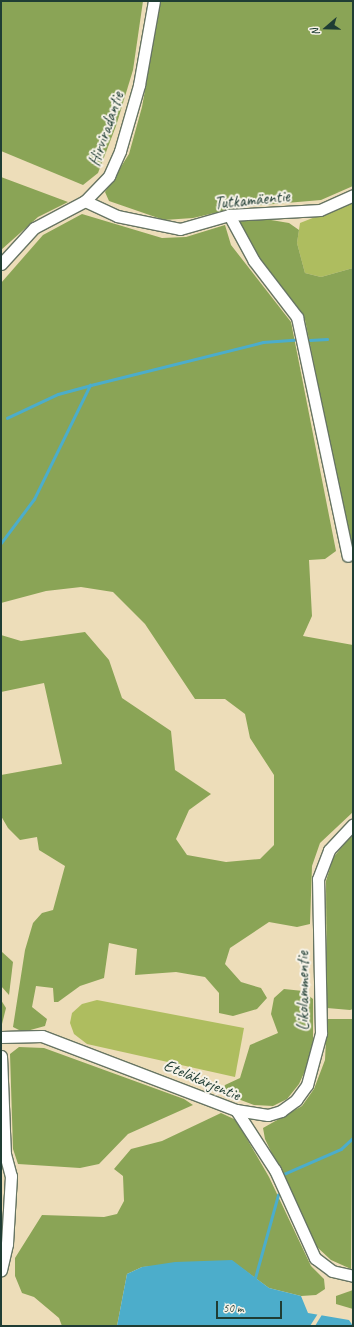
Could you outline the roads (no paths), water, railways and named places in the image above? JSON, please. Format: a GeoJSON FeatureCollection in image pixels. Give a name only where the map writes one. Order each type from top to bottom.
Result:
{"type":"FeatureCollection","features":[{"type":"Feature","properties":{"kind":"street","name":"Hirviradantie"},"geometry":{"type":"LineString","coordinates":[[1,264],[34,228],[85,202],[109,176],[120,151],[142,72],[154,1]]}},
{"type":"Feature","properties":{"kind":"street","name":"Tutkamäentie"},"geometry":{"type":"LineString","coordinates":[[85,202],[117,216],[164,228],[180,229],[229,216],[320,210],[353,195]]}},
{"type":"Feature","properties":{"kind":"street"},"geometry":{"type":"LineString","coordinates":[[229,216],[254,261],[297,317],[348,556]]}},
{"type":"Feature","properties":{"kind":"street","name":"Likolammentie"},"geometry":{"type":"LineString","coordinates":[[236,1110],[268,1115],[281,1111],[296,1100],[307,1085],[321,1033],[318,879],[329,850],[353,824]]}},
{"type":"Feature","properties":{"kind":"street","name":"Eteläkärjentie"},"geometry":{"type":"LineString","coordinates":[[1,1037],[42,1036],[236,1110],[275,1170],[315,1258],[332,1271],[353,1276]]}},
{"type":"Feature","properties":{"kind":"street"},"geometry":{"type":"LineString","coordinates":[[1,1056],[4,1154],[11,1176],[7,1244],[1,1270]]}},
{"type":"Feature","properties":{"kind":"water"},"geometry":{"type":"Polygon","coordinates":[[[232,1260],[269,1288],[301,1296],[308,1313],[349,1320],[353,1326],[117,1326],[127,1274],[142,1267],[175,1262],[232,1260]]]}},
{"type":"Feature","properties":{"kind":"waterway"},"geometry":{"type":"LineString","coordinates":[[310,340],[327,339]]}},
{"type":"Feature","properties":{"kind":"waterway"},"geometry":{"type":"LineString","coordinates":[[7,418],[58,394],[91,385],[263,342],[294,340]]}},
{"type":"Feature","properties":{"kind":"waterway"},"geometry":{"type":"LineString","coordinates":[[1,543],[34,499],[90,385]]}},
{"type":"Feature","properties":{"kind":"waterway"},"geometry":{"type":"LineString","coordinates":[[284,1174],[341,1149],[353,1138]]}},
{"type":"Feature","properties":{"kind":"waterway"},"geometry":{"type":"LineString","coordinates":[[255,1278],[278,1195]]}}]}
